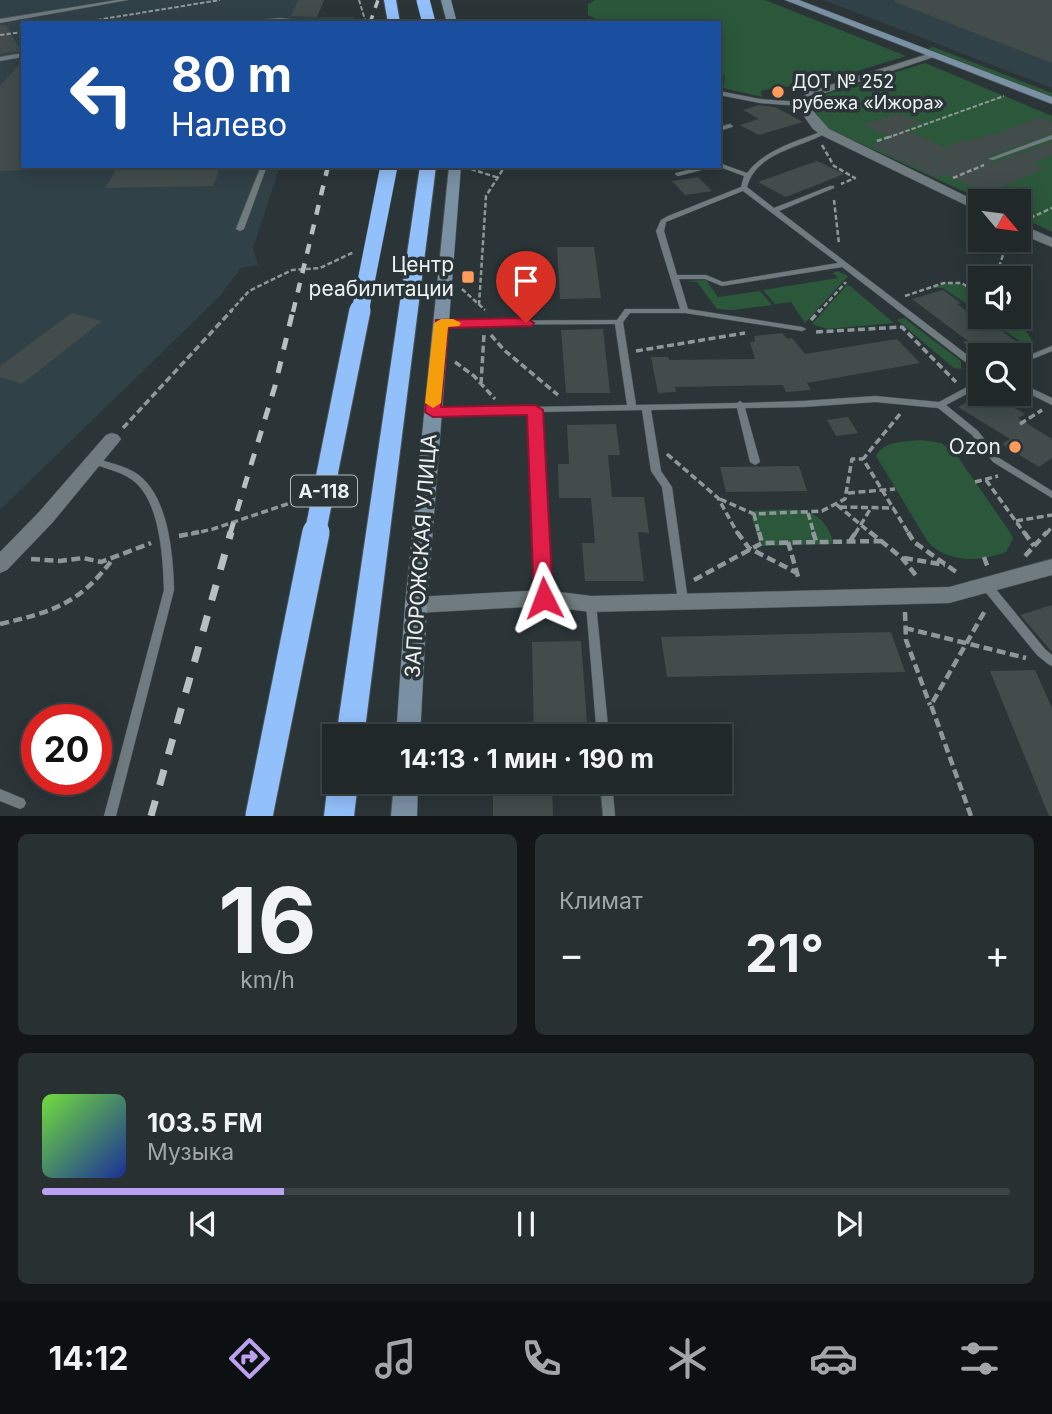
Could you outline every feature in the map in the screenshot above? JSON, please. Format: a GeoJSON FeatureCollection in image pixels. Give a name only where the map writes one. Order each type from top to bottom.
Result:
{"type":"FeatureCollection","features":[{"type":"Feature","properties":{"kind":"highway"},"geometry":{"type":"LineString","coordinates":[[390,0],[394,21]]}},
{"type":"Feature","properties":{"kind":"highway"},"geometry":{"type":"LineString","coordinates":[[423,0],[428,21]]}},
{"type":"Feature","properties":{"kind":"highway","name":"А-118"},"geometry":{"type":"LineString","coordinates":[[259,816],[389,168]]}},
{"type":"Feature","properties":{"kind":"highway","name":"А-118"},"geometry":{"type":"LineString","coordinates":[[352,724],[428,168]]}},
{"type":"Feature","properties":{"kind":"highway"},"geometry":{"type":"LineString","coordinates":[[339,816],[342,794]]}},
{"type":"Feature","properties":{"kind":"street"},"geometry":{"type":"LineString","coordinates":[[446,0],[452,21]]}},
{"type":"Feature","properties":{"kind":"street"},"geometry":{"type":"LineString","coordinates":[[790,0],[1052,101]]}},
{"type":"Feature","properties":{"kind":"street"},"geometry":{"type":"LineString","coordinates":[[932,56],[812,94],[801,104],[825,132],[968,202]]}},
{"type":"Feature","properties":{"kind":"street","name":"ЗАПОРОЖСКАЯ УЛИЦА"},"geometry":{"type":"LineString","coordinates":[[409,724],[416,605],[441,323],[462,168]]}},
{"type":"Feature","properties":{"kind":"street"},"geometry":{"type":"LineString","coordinates":[[1031,229],[1052,243]]}},
{"type":"Feature","properties":{"kind":"street"},"geometry":{"type":"LineString","coordinates":[[0,565],[46,517],[112,439]]}},
{"type":"Feature","properties":{"kind":"street"},"geometry":{"type":"LineString","coordinates":[[416,605],[544,598],[591,604],[682,594],[805,599],[949,595],[986,589],[1015,577],[1052,567]]}},
{"type":"Feature","properties":{"kind":"street"},"geometry":{"type":"LineString","coordinates":[[404,816],[405,794]]}},
{"type":"Feature","properties":{"kind":"lane"},"geometry":{"type":"LineString","coordinates":[[0,21],[126,0]]}},
{"type":"Feature","properties":{"kind":"lane"},"geometry":{"type":"LineString","coordinates":[[253,21],[304,21]]}},
{"type":"Feature","properties":{"kind":"lane"},"geometry":{"type":"LineString","coordinates":[[0,59],[21,55]]}},
{"type":"Feature","properties":{"kind":"lane"},"geometry":{"type":"LineString","coordinates":[[862,78],[882,87]]}},
{"type":"Feature","properties":{"kind":"lane"},"geometry":{"type":"LineString","coordinates":[[721,93],[760,101],[801,104]]}},
{"type":"Feature","properties":{"kind":"lane"},"geometry":{"type":"LineString","coordinates":[[721,128],[730,126]]}},
{"type":"Feature","properties":{"kind":"lane"},"geometry":{"type":"LineString","coordinates":[[744,188],[746,175],[779,150],[825,132]]}},
{"type":"Feature","properties":{"kind":"lane"},"geometry":{"type":"LineString","coordinates":[[991,159],[1052,136]]}},
{"type":"Feature","properties":{"kind":"lane"},"geometry":{"type":"LineString","coordinates":[[721,166],[746,175]]}},
{"type":"Feature","properties":{"kind":"lane"},"geometry":{"type":"LineString","coordinates":[[240,229],[263,168]]}},
{"type":"Feature","properties":{"kind":"lane"},"geometry":{"type":"LineString","coordinates":[[678,174],[705,168]]}},
{"type":"Feature","properties":{"kind":"lane"},"geometry":{"type":"LineString","coordinates":[[773,211],[832,187]]}},
{"type":"Feature","properties":{"kind":"lane"},"geometry":{"type":"LineString","coordinates":[[744,188],[841,265],[968,359]]}},
{"type":"Feature","properties":{"kind":"lane"},"geometry":{"type":"LineString","coordinates":[[685,312],[660,231],[663,222],[744,188]]}},
{"type":"Feature","properties":{"kind":"lane"},"geometry":{"type":"LineString","coordinates":[[676,277],[706,277],[722,284],[841,265]]}},
{"type":"Feature","properties":{"kind":"lane"},"geometry":{"type":"LineString","coordinates":[[441,323],[619,321],[628,311],[685,312],[802,329]]}},
{"type":"Feature","properties":{"kind":"lane"},"geometry":{"type":"LineString","coordinates":[[619,321],[632,407]]}},
{"type":"Feature","properties":{"kind":"lane"},"geometry":{"type":"LineString","coordinates":[[1031,357],[1052,348]]}},
{"type":"Feature","properties":{"kind":"lane"},"geometry":{"type":"LineString","coordinates":[[940,405],[968,389]]}},
{"type":"Feature","properties":{"kind":"lane"},"geometry":{"type":"LineString","coordinates":[[1031,391],[1052,403]]}},
{"type":"Feature","properties":{"kind":"lane"},"geometry":{"type":"LineString","coordinates":[[433,412],[876,399],[911,401],[940,405],[975,433],[996,460],[1052,495]]}},
{"type":"Feature","properties":{"kind":"lane"},"geometry":{"type":"LineString","coordinates":[[740,404],[755,462]]}},
{"type":"Feature","properties":{"kind":"lane"},"geometry":{"type":"LineString","coordinates":[[646,407],[656,471],[667,486],[682,594]]}},
{"type":"Feature","properties":{"kind":"lane"},"geometry":{"type":"LineString","coordinates":[[535,410],[544,598]]}},
{"type":"Feature","properties":{"kind":"lane"},"geometry":{"type":"LineString","coordinates":[[93,461],[139,479],[154,503],[169,560],[169,590],[141,706],[110,816]]}},
{"type":"Feature","properties":{"kind":"lane"},"geometry":{"type":"LineString","coordinates":[[986,589],[1052,661]]}},
{"type":"Feature","properties":{"kind":"lane"},"geometry":{"type":"LineString","coordinates":[[591,604],[602,724]]}},
{"type":"Feature","properties":{"kind":"lane"},"geometry":{"type":"LineString","coordinates":[[607,794],[609,816]]}},
{"type":"Feature","properties":{"kind":"lane"},"geometry":{"type":"LineString","coordinates":[[0,795],[20,803]]}},
{"type":"Feature","properties":{"kind":"path"},"geometry":{"type":"LineString","coordinates":[[90,21],[220,0]]}},
{"type":"Feature","properties":{"kind":"path"},"geometry":{"type":"LineString","coordinates":[[359,0],[365,21]]}},
{"type":"Feature","properties":{"kind":"path"},"geometry":{"type":"LineString","coordinates":[[0,35],[21,32]]}},
{"type":"Feature","properties":{"kind":"path"},"geometry":{"type":"LineString","coordinates":[[858,148],[1004,96]]}},
{"type":"Feature","properties":{"kind":"path"},"geometry":{"type":"LineString","coordinates":[[943,182],[982,167],[991,159]]}},
{"type":"Feature","properties":{"kind":"path"},"geometry":{"type":"LineString","coordinates":[[465,168],[499,178]]}},
{"type":"Feature","properties":{"kind":"path"},"geometry":{"type":"LineString","coordinates":[[479,305],[486,196],[504,168]]}},
{"type":"Feature","properties":{"kind":"path"},"geometry":{"type":"LineString","coordinates":[[1031,218],[1052,208]]}},
{"type":"Feature","properties":{"kind":"path"},"geometry":{"type":"LineString","coordinates":[[112,439],[249,290],[292,270],[320,268],[358,250]]}},
{"type":"Feature","properties":{"kind":"path"},"geometry":{"type":"LineString","coordinates":[[802,329],[854,274]]}},
{"type":"Feature","properties":{"kind":"path"},"geometry":{"type":"LineString","coordinates":[[889,301],[944,283],[962,283],[968,287]]}},
{"type":"Feature","properties":{"kind":"path"},"geometry":{"type":"LineString","coordinates":[[461,287],[489,313]]}},
{"type":"Feature","properties":{"kind":"path"},"geometry":{"type":"LineString","coordinates":[[624,353],[738,335],[774,325]]}},
{"type":"Feature","properties":{"kind":"path"},"geometry":{"type":"LineString","coordinates":[[802,329],[820,333],[902,327],[965,391]]}},
{"type":"Feature","properties":{"kind":"path"},"geometry":{"type":"LineString","coordinates":[[481,384],[486,329],[504,350],[551,391],[582,409]]}},
{"type":"Feature","properties":{"kind":"path"},"geometry":{"type":"LineString","coordinates":[[455,362],[509,410]]}},
{"type":"Feature","properties":{"kind":"path"},"geometry":{"type":"LineString","coordinates":[[838,506],[848,493],[852,459],[863,458],[911,401]]}},
{"type":"Feature","properties":{"kind":"path"},"geometry":{"type":"LineString","coordinates":[[1020,424],[1052,403]]}},
{"type":"Feature","properties":{"kind":"path"},"geometry":{"type":"LineString","coordinates":[[653,447],[669,455],[718,498],[754,514],[808,513],[838,506],[894,508]]}},
{"type":"Feature","properties":{"kind":"path"},"geometry":{"type":"LineString","coordinates":[[863,458],[914,542],[986,589],[965,645],[931,705]]}},
{"type":"Feature","properties":{"kind":"path"},"geometry":{"type":"LineString","coordinates":[[975,482],[998,478],[996,460]]}},
{"type":"Feature","properties":{"kind":"path"},"geometry":{"type":"LineString","coordinates":[[986,480],[1034,546]]}},
{"type":"Feature","properties":{"kind":"path"},"geometry":{"type":"LineString","coordinates":[[848,493],[895,489]]}},
{"type":"Feature","properties":{"kind":"path"},"geometry":{"type":"LineString","coordinates":[[718,498],[740,538],[749,548],[797,573]]}},
{"type":"Feature","properties":{"kind":"path"},"geometry":{"type":"LineString","coordinates":[[838,506],[902,558],[932,595]]}},
{"type":"Feature","properties":{"kind":"path"},"geometry":{"type":"LineString","coordinates":[[850,541],[871,508]]}},
{"type":"Feature","properties":{"kind":"path"},"geometry":{"type":"LineString","coordinates":[[808,513],[817,542]]}},
{"type":"Feature","properties":{"kind":"path"},"geometry":{"type":"LineString","coordinates":[[754,514],[762,543]]}},
{"type":"Feature","properties":{"kind":"path"},"geometry":{"type":"LineString","coordinates":[[1016,521],[1052,515]]}},
{"type":"Feature","properties":{"kind":"path"},"geometry":{"type":"LineString","coordinates":[[1015,577],[1015,566],[1052,527]]}},
{"type":"Feature","properties":{"kind":"path"},"geometry":{"type":"LineString","coordinates":[[682,594],[749,548],[762,543],[882,541]]}},
{"type":"Feature","properties":{"kind":"path"},"geometry":{"type":"LineString","coordinates":[[788,542],[805,599]]}},
{"type":"Feature","properties":{"kind":"path"},"geometry":{"type":"LineString","coordinates":[[902,558],[948,566]]}},
{"type":"Feature","properties":{"kind":"path"},"geometry":{"type":"LineString","coordinates":[[0,624],[69,605],[104,572],[113,559]]}},
{"type":"Feature","properties":{"kind":"path"},"geometry":{"type":"LineString","coordinates":[[905,596],[906,640],[971,816]]}},
{"type":"Feature","properties":{"kind":"path"},"geometry":{"type":"LineString","coordinates":[[905,628],[965,645],[1040,661]]}},
{"type":"Feature","properties":{"kind":"shaded area"},"geometry":{"type":"Polygon","coordinates":[[[0,0],[324,0],[317,17],[355,17],[354,21],[21,21],[21,168],[279,168],[253,248],[258,265],[241,268],[219,297],[0,510],[0,0]]]}},
{"type":"Feature","properties":{"kind":"shaded area"},"geometry":{"type":"Polygon","coordinates":[[[824,0],[1052,0],[1052,88],[824,0]]]}},
{"type":"Feature","properties":{"kind":"green space"},"geometry":{"type":"Polygon","coordinates":[[[595,0],[765,0],[906,56],[802,88],[780,86],[761,91],[762,97],[723,88],[725,76],[721,75],[721,21],[600,21],[588,15],[588,4],[595,0]]]}},
{"type":"Feature","properties":{"kind":"green space"},"geometry":{"type":"Polygon","coordinates":[[[933,47],[1052,93],[1052,97],[928,49],[933,47]]]}},
{"type":"Feature","properties":{"kind":"green space"},"geometry":{"type":"Polygon","coordinates":[[[925,63],[1052,116],[1052,232],[1031,222],[1031,189],[968,189],[968,193],[943,182],[825,127],[810,106],[821,96],[925,63]]]}},
{"type":"Feature","properties":{"kind":"green space"},"geometry":{"type":"Polygon","coordinates":[[[837,271],[848,276],[805,323],[791,302],[775,304],[763,290],[838,278],[833,273],[837,271]]]}},
{"type":"Feature","properties":{"kind":"green space"},"geometry":{"type":"Polygon","coordinates":[[[706,280],[718,297],[760,291],[772,305],[717,309],[697,282],[687,281],[706,280]]]}},
{"type":"Feature","properties":{"kind":"green space"},"geometry":{"type":"Polygon","coordinates":[[[947,283],[961,284],[968,289],[968,305],[943,288],[931,288],[947,283]]]}},
{"type":"Feature","properties":{"kind":"green space"},"geometry":{"type":"Polygon","coordinates":[[[847,285],[894,323],[827,329],[812,324],[847,285]]]}},
{"type":"Feature","properties":{"kind":"green space"},"geometry":{"type":"Polygon","coordinates":[[[904,318],[961,361],[961,369],[954,368],[897,320],[904,318]]]}},
{"type":"Feature","properties":{"kind":"green space"},"geometry":{"type":"Polygon","coordinates":[[[1002,329],[1025,329],[1033,342],[1032,348],[1031,343],[1019,343],[1021,342],[1002,329]]]}},
{"type":"Feature","properties":{"kind":"green space"},"geometry":{"type":"Polygon","coordinates":[[[921,440],[941,443],[955,453],[1010,532],[1013,539],[1006,552],[986,558],[965,559],[945,554],[928,542],[876,456],[890,444],[921,440]]]}},
{"type":"Feature","properties":{"kind":"green space"},"geometry":{"type":"Polygon","coordinates":[[[790,510],[812,514],[821,520],[834,544],[760,546],[750,511],[790,510]]]}},
{"type":"Feature","properties":{"kind":"building"},"geometry":{"type":"Polygon","coordinates":[[[298,0],[324,0],[317,17],[291,16],[298,0]]]}},
{"type":"Feature","properties":{"kind":"building"},"geometry":{"type":"Polygon","coordinates":[[[1052,0],[1052,63],[895,2],[1052,0]]]}},
{"type":"Feature","properties":{"kind":"building"},"geometry":{"type":"Polygon","coordinates":[[[0,25],[6,25],[21,51],[0,54],[0,25]]]}},
{"type":"Feature","properties":{"kind":"building"},"geometry":{"type":"Polygon","coordinates":[[[21,62],[23,170],[0,171],[0,86],[21,62]]]}},
{"type":"Feature","properties":{"kind":"building"},"geometry":{"type":"Polygon","coordinates":[[[759,105],[775,107],[803,122],[759,135],[740,125],[759,119],[743,110],[759,105]]]}},
{"type":"Feature","properties":{"kind":"building"},"geometry":{"type":"Polygon","coordinates":[[[899,113],[921,123],[905,129],[945,148],[963,140],[966,142],[989,136],[1040,117],[1052,122],[1052,133],[987,157],[986,160],[994,162],[1052,142],[1052,155],[1033,163],[1045,168],[997,189],[976,189],[945,174],[937,178],[870,146],[891,138],[863,125],[899,113]]]}},
{"type":"Feature","properties":{"kind":"building"},"geometry":{"type":"Polygon","coordinates":[[[817,161],[844,174],[786,197],[758,182],[817,161]]]}},
{"type":"Feature","properties":{"kind":"building"},"geometry":{"type":"Polygon","coordinates":[[[117,168],[220,168],[213,186],[105,188],[117,168]]]}},
{"type":"Feature","properties":{"kind":"building"},"geometry":{"type":"Polygon","coordinates":[[[698,177],[712,191],[685,195],[672,181],[698,177]]]}},
{"type":"Feature","properties":{"kind":"building"},"geometry":{"type":"Polygon","coordinates":[[[557,247],[594,247],[601,298],[560,299],[557,247]]]}},
{"type":"Feature","properties":{"kind":"building"},"geometry":{"type":"Polygon","coordinates":[[[943,290],[961,303],[957,304],[968,312],[968,329],[999,329],[1016,341],[968,343],[968,345],[963,342],[968,341],[912,299],[943,290]]]}},
{"type":"Feature","properties":{"kind":"building"},"geometry":{"type":"Polygon","coordinates":[[[72,313],[102,321],[22,384],[0,377],[0,366],[72,313]]]}},
{"type":"Feature","properties":{"kind":"building"},"geometry":{"type":"Polygon","coordinates":[[[603,329],[610,393],[566,393],[561,330],[603,329]]]}},
{"type":"Feature","properties":{"kind":"building"},"geometry":{"type":"Polygon","coordinates":[[[782,333],[787,339],[792,338],[805,354],[897,339],[920,363],[807,383],[811,390],[786,392],[783,385],[675,387],[676,392],[658,393],[651,357],[668,357],[669,360],[755,359],[750,342],[755,342],[754,336],[782,333]]]}},
{"type":"Feature","properties":{"kind":"building"},"geometry":{"type":"Polygon","coordinates":[[[968,401],[968,406],[1011,406],[1025,414],[1018,418],[1052,439],[1052,458],[1039,467],[1002,444],[1010,439],[958,407],[968,401]]]}},
{"type":"Feature","properties":{"kind":"building"},"geometry":{"type":"Polygon","coordinates":[[[848,417],[858,433],[836,436],[827,420],[848,417]]]}},
{"type":"Feature","properties":{"kind":"building"},"geometry":{"type":"Polygon","coordinates":[[[616,424],[620,455],[608,455],[612,497],[644,497],[649,533],[638,532],[644,581],[585,581],[582,543],[595,543],[591,498],[559,498],[558,464],[569,464],[567,425],[616,424]]]}},
{"type":"Feature","properties":{"kind":"building"},"geometry":{"type":"Polygon","coordinates":[[[799,466],[807,491],[726,492],[720,467],[799,466]]]}},
{"type":"Feature","properties":{"kind":"building"},"geometry":{"type":"Polygon","coordinates":[[[1052,605],[1052,652],[1020,615],[1052,605]]]}},
{"type":"Feature","properties":{"kind":"building"},"geometry":{"type":"Polygon","coordinates":[[[891,632],[905,672],[667,677],[661,637],[891,632]]]}},
{"type":"Feature","properties":{"kind":"building"},"geometry":{"type":"Polygon","coordinates":[[[581,641],[587,724],[534,724],[532,642],[581,641]]]}},
{"type":"Feature","properties":{"kind":"building"},"geometry":{"type":"Polygon","coordinates":[[[1035,670],[1052,708],[1052,816],[1049,816],[990,671],[1035,670]]]}},
{"type":"Feature","properties":{"kind":"building"},"geometry":{"type":"Polygon","coordinates":[[[493,794],[552,794],[553,816],[493,816],[493,794]]]}},
{"type":"Feature","properties":{"kind":"railway"},"geometry":{"type":"LineString","coordinates":[[371,21],[378,0]]}},
{"type":"Feature","properties":{"kind":"railway"},"geometry":{"type":"LineString","coordinates":[[293,312],[328,168]]}},
{"type":"Feature","properties":{"kind":"railway"},"geometry":{"type":"LineString","coordinates":[[230,534],[275,386],[293,310]]}},
{"type":"Feature","properties":{"kind":"railway"},"geometry":{"type":"LineString","coordinates":[[151,816],[231,532]]}},
{"type":"Feature","properties":{"kind":"slow traffic"},"geometry":{"type":"LineString","coordinates":[[433,403],[441,323],[453,323]]}},
{"type":"Feature","properties":{"kind":"place","name":"ДОТ № 252 рубежа «Ижора»"},"geometry":{"type":"Point","coordinates":[778,92]}},
{"type":"Feature","properties":{"kind":"place","name":"Центр реабилитации"},"geometry":{"type":"Point","coordinates":[468,277]}},
{"type":"Feature","properties":{"kind":"place","name":"Ozon"},"geometry":{"type":"Point","coordinates":[1015,447]}},
{"type":"Feature","properties":{"kind":"route"},"geometry":{"type":"LineString","coordinates":[[526,323],[441,323],[433,412],[535,410],[544,598]]}}]}
